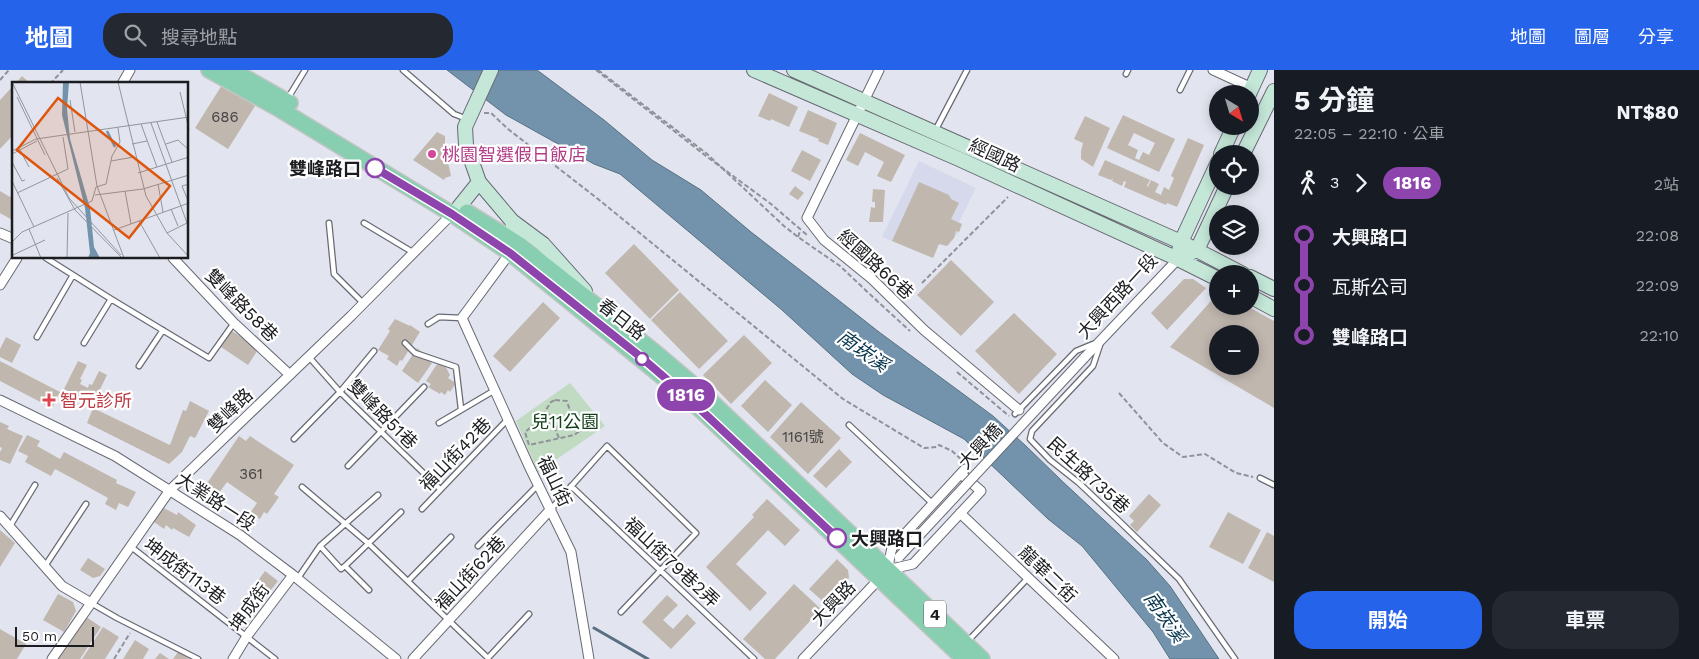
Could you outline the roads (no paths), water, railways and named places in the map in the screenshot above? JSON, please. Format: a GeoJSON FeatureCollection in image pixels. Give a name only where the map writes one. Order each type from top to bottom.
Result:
{"type":"FeatureCollection","features":[{"type":"Feature","properties":{"kind":"main road","name":"春日路"},"geometry":{"type":"LineString","coordinates":[[209,70],[235,74],[513,248],[605,314],[696,387],[789,474],[961,654],[982,659]]}},
{"type":"Feature","properties":{"kind":"main road","name":"春日路"},"geometry":{"type":"LineString","coordinates":[[513,248],[686,396],[883,574]]}},
{"type":"Feature","properties":{"kind":"street"},"geometry":{"type":"LineString","coordinates":[[123,82],[130,70]]}},
{"type":"Feature","properties":{"kind":"street"},"geometry":{"type":"LineString","coordinates":[[491,70],[465,127],[466,144],[479,182],[512,221],[542,244],[605,314]]}},
{"type":"Feature","properties":{"kind":"street","name":"經國路"},"geometry":{"type":"LineString","coordinates":[[754,70],[934,132],[1181,242],[1225,265]]}},
{"type":"Feature","properties":{"kind":"street","name":"經國路"},"geometry":{"type":"LineString","coordinates":[[794,70],[860,108],[959,159],[1178,259],[1209,275]]}},
{"type":"Feature","properties":{"kind":"street"},"geometry":{"type":"LineString","coordinates":[[860,108],[879,70]]}},
{"type":"Feature","properties":{"kind":"street"},"geometry":{"type":"LineString","coordinates":[[1213,70],[1239,85]]}},
{"type":"Feature","properties":{"kind":"street"},"geometry":{"type":"LineString","coordinates":[[1253,85],[1260,70]]}},
{"type":"Feature","properties":{"kind":"street"},"geometry":{"type":"LineString","coordinates":[[1247,145],[1274,90]]}},
{"type":"Feature","properties":{"kind":"street","name":"經國路66巷"},"geometry":{"type":"LineString","coordinates":[[860,108],[808,218],[824,240],[872,279],[924,330],[1017,412]]}},
{"type":"Feature","properties":{"kind":"street","name":"大興西路一段"},"geometry":{"type":"LineString","coordinates":[[1178,259],[1181,242],[1209,181]]}},
{"type":"Feature","properties":{"kind":"street"},"geometry":{"type":"LineString","coordinates":[[455,211],[479,182]]}},
{"type":"Feature","properties":{"kind":"street"},"geometry":{"type":"LineString","coordinates":[[1196,250],[1223,195]]}},
{"type":"Feature","properties":{"kind":"street","name":"雙峰路"},"geometry":{"type":"LineString","coordinates":[[52,659],[170,490],[364,304],[455,211]]}},
{"type":"Feature","properties":{"kind":"street"},"geometry":{"type":"LineString","coordinates":[[462,318],[513,248],[512,221]]}},
{"type":"Feature","properties":{"kind":"street"},"geometry":{"type":"LineString","coordinates":[[0,233],[12,238]]}},
{"type":"Feature","properties":{"kind":"street","name":"大興西路一段"},"geometry":{"type":"LineString","coordinates":[[1084,358],[1178,259],[1196,250]]}},
{"type":"Feature","properties":{"kind":"street"},"geometry":{"type":"LineString","coordinates":[[0,285],[15,259]]}},
{"type":"Feature","properties":{"kind":"street","name":"雙峰路58巷"},"geometry":{"type":"LineString","coordinates":[[174,259],[234,323],[290,375]]}},
{"type":"Feature","properties":{"kind":"street"},"geometry":{"type":"LineString","coordinates":[[1259,282],[1274,289]]}},
{"type":"Feature","properties":{"kind":"street"},"geometry":{"type":"LineString","coordinates":[[1259,301],[1274,309]]}},
{"type":"Feature","properties":{"kind":"street","name":"福山街"},"geometry":{"type":"LineString","coordinates":[[462,318],[571,552],[589,659]]}},
{"type":"Feature","properties":{"kind":"street","name":"大興橋"},"geometry":{"type":"LineString","coordinates":[[883,574],[1084,358]]}},
{"type":"Feature","properties":{"kind":"street","name":"大業路一段"},"geometry":{"type":"LineString","coordinates":[[0,400],[115,456],[170,490],[240,536],[295,577],[396,659]]}},
{"type":"Feature","properties":{"kind":"street"},"geometry":{"type":"LineString","coordinates":[[963,468],[981,491],[913,564],[883,574],[892,548],[963,468]]}},
{"type":"Feature","properties":{"kind":"street","name":"福山街62巷"},"geometry":{"type":"LineString","coordinates":[[413,659],[551,509]]}},
{"type":"Feature","properties":{"kind":"street","name":"龍華二街"},"geometry":{"type":"LineString","coordinates":[[960,513],[1114,659]]}},
{"type":"Feature","properties":{"kind":"street"},"geometry":{"type":"LineString","coordinates":[[0,516],[62,586],[91,603]]}},
{"type":"Feature","properties":{"kind":"street","name":"大興路"},"geometry":{"type":"LineString","coordinates":[[802,659],[883,574]]}},
{"type":"Feature","properties":{"kind":"street","name":"坤成街"},"geometry":{"type":"LineString","coordinates":[[233,659],[247,636],[295,577]]}},
{"type":"Feature","properties":{"kind":"lane"},"geometry":{"type":"LineString","coordinates":[[283,105],[306,70]]}},
{"type":"Feature","properties":{"kind":"lane"},"geometry":{"type":"LineString","coordinates":[[403,70],[454,114],[469,118]]}},
{"type":"Feature","properties":{"kind":"lane"},"geometry":{"type":"LineString","coordinates":[[934,132],[967,70]]}},
{"type":"Feature","properties":{"kind":"lane"},"geometry":{"type":"LineString","coordinates":[[1180,90],[1190,70]]}},
{"type":"Feature","properties":{"kind":"lane"},"geometry":{"type":"LineString","coordinates":[[329,223],[334,274],[364,304]]}},
{"type":"Feature","properties":{"kind":"lane"},"geometry":{"type":"LineString","coordinates":[[364,223],[414,253]]}},
{"type":"Feature","properties":{"kind":"lane"},"geometry":{"type":"LineString","coordinates":[[48,259],[209,358],[234,323]]}},
{"type":"Feature","properties":{"kind":"lane"},"geometry":{"type":"LineString","coordinates":[[37,337],[73,275]]}},
{"type":"Feature","properties":{"kind":"lane"},"geometry":{"type":"LineString","coordinates":[[84,343],[111,299]]}},
{"type":"Feature","properties":{"kind":"lane"},"geometry":{"type":"LineString","coordinates":[[428,324],[439,317],[462,318]]}},
{"type":"Feature","properties":{"kind":"lane"},"geometry":{"type":"LineString","coordinates":[[139,366],[163,330]]}},
{"type":"Feature","properties":{"kind":"lane"},"geometry":{"type":"LineString","coordinates":[[1017,412],[1076,351],[1101,341]]}},
{"type":"Feature","properties":{"kind":"lane","name":"民生路735巷"},"geometry":{"type":"LineString","coordinates":[[1101,341],[1094,366],[1032,431],[1030,439],[1050,460],[1079,483],[1179,579],[1235,659]]}},
{"type":"Feature","properties":{"kind":"lane"},"geometry":{"type":"LineString","coordinates":[[405,343],[415,353],[456,368],[462,410]]}},
{"type":"Feature","properties":{"kind":"lane"},"geometry":{"type":"LineString","coordinates":[[294,439],[340,392],[374,351]]}},
{"type":"Feature","properties":{"kind":"lane","name":"雙峰路51巷"},"geometry":{"type":"LineString","coordinates":[[309,357],[340,392],[440,489]]}},
{"type":"Feature","properties":{"kind":"lane"},"geometry":{"type":"LineString","coordinates":[[348,466],[424,387]]}},
{"type":"Feature","properties":{"kind":"lane"},"geometry":{"type":"LineString","coordinates":[[439,423],[495,390]]}},
{"type":"Feature","properties":{"kind":"lane","name":"福山街42巷"},"geometry":{"type":"LineString","coordinates":[[422,509],[508,418]]}},
{"type":"Feature","properties":{"kind":"lane"},"geometry":{"type":"LineString","coordinates":[[849,426],[933,504]]}},
{"type":"Feature","properties":{"kind":"lane"},"geometry":{"type":"LineString","coordinates":[[551,509],[607,446],[696,533],[621,612]]}},
{"type":"Feature","properties":{"kind":"lane"},"geometry":{"type":"LineString","coordinates":[[1260,478],[1274,485]]}},
{"type":"Feature","properties":{"kind":"lane"},"geometry":{"type":"LineString","coordinates":[[478,546],[538,484]]}},
{"type":"Feature","properties":{"kind":"lane"},"geometry":{"type":"LineString","coordinates":[[10,526],[34,485]]}},
{"type":"Feature","properties":{"kind":"lane","name":"福山街79巷2弄"},"geometry":{"type":"LineString","coordinates":[[571,486],[754,659]]}},
{"type":"Feature","properties":{"kind":"lane"},"geometry":{"type":"LineString","coordinates":[[302,487],[368,543],[488,658],[529,614]]}},
{"type":"Feature","properties":{"kind":"lane"},"geometry":{"type":"LineString","coordinates":[[295,577],[320,546],[378,495]]}},
{"type":"Feature","properties":{"kind":"lane"},"geometry":{"type":"LineString","coordinates":[[44,567],[86,504]]}},
{"type":"Feature","properties":{"kind":"lane"},"geometry":{"type":"LineString","coordinates":[[320,546],[341,569],[401,512]]}},
{"type":"Feature","properties":{"kind":"lane"},"geometry":{"type":"LineString","coordinates":[[408,581],[451,537]]}},
{"type":"Feature","properties":{"kind":"lane","name":"坤成街113巷"},"geometry":{"type":"LineString","coordinates":[[130,546],[276,659]]}},
{"type":"Feature","properties":{"kind":"lane"},"geometry":{"type":"LineString","coordinates":[[345,566],[369,590]]}},
{"type":"Feature","properties":{"kind":"lane"},"geometry":{"type":"LineString","coordinates":[[961,654],[1028,578]]}},
{"type":"Feature","properties":{"kind":"lane"},"geometry":{"type":"LineString","coordinates":[[91,603],[198,659]]}},
{"type":"Feature","properties":{"kind":"water","name":"南崁溪"},"geometry":{"type":"Polygon","coordinates":[[[447,70],[537,70],[604,120],[652,160],[701,190],[751,232],[879,332],[993,416],[1147,560],[1170,586],[1219,659],[1170,659],[1153,632],[1082,546],[1048,519],[964,439],[883,395],[852,374],[782,310],[620,174],[594,164],[506,115],[447,70]]]}},
{"type":"Feature","properties":{"kind":"waterway"},"geometry":{"type":"LineString","coordinates":[[594,628],[648,659]]}},
{"type":"Feature","properties":{"kind":"place","name":"桃園智選假日飯店"},"geometry":{"type":"Point","coordinates":[432,154]}},
{"type":"Feature","properties":{"kind":"place","name":"雙峰路口"},"geometry":{"type":"Point","coordinates":[375,168]}},
{"type":"Feature","properties":{"kind":"place","name":"智元診所"},"geometry":{"type":"Point","coordinates":[49,400]}},
{"type":"Feature","properties":{"kind":"place","name":"大興路口"},"geometry":{"type":"Point","coordinates":[837,538]}},
{"type":"Feature","properties":{"kind":"park label","name":"兒11公園"},"geometry":{"type":"Point","coordinates":[565,421]}}]}
